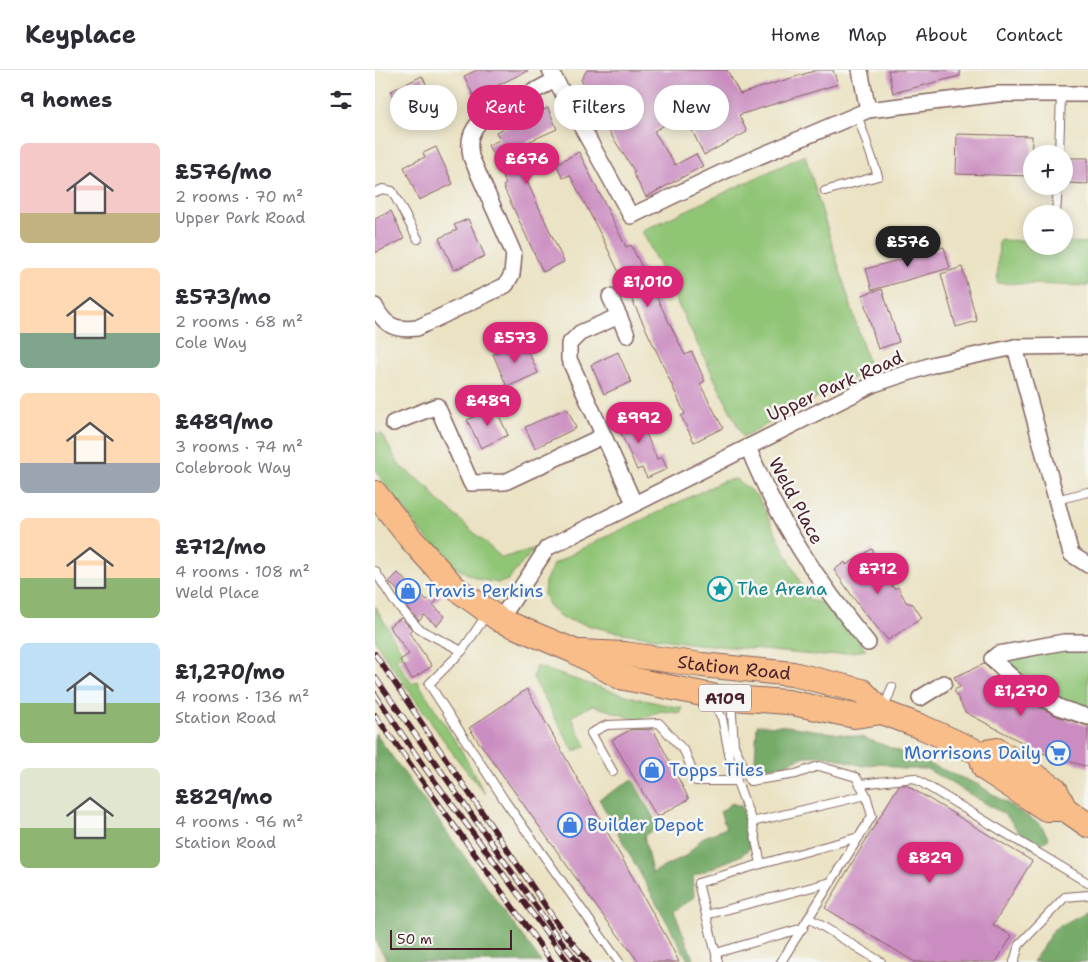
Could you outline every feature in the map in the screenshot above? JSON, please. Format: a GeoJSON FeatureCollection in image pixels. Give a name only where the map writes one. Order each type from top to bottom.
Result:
{"type":"FeatureCollection","features":[{"type":"Feature","properties":{"kind":"main road","name":"Station Road"},"geometry":{"type":"LineString","coordinates":[[375,493],[411,539],[454,587],[494,616],[574,652],[620,677],[724,698],[788,702],[855,716],[882,712]]}},
{"type":"Feature","properties":{"kind":"main road","name":"Station Road"},"geometry":{"type":"LineString","coordinates":[[574,652],[624,654],[702,665],[793,674],[862,691],[882,712],[922,727],[980,754],[997,750],[1055,789],[1065,809],[1088,825]]}},
{"type":"Feature","properties":{"kind":"main road"},"geometry":{"type":"LineString","coordinates":[[702,665],[709,681],[731,684],[724,698]]}},
{"type":"Feature","properties":{"kind":"street"},"geometry":{"type":"LineString","coordinates":[[860,70],[863,112]]}},
{"type":"Feature","properties":{"kind":"street"},"geometry":{"type":"LineString","coordinates":[[375,306],[383,320],[392,327],[403,330],[417,328],[505,285],[513,274],[515,254],[471,157],[468,142],[473,129],[481,119],[553,75],[631,216],[727,170],[863,112],[998,94],[1088,94]]}},
{"type":"Feature","properties":{"kind":"street"},"geometry":{"type":"LineString","coordinates":[[610,297],[627,335]]}},
{"type":"Feature","properties":{"kind":"street"},"geometry":{"type":"LineString","coordinates":[[619,316],[580,332],[569,344],[569,359],[633,503]]}},
{"type":"Feature","properties":{"kind":"street","name":"Upper Park Road"},"geometry":{"type":"LineString","coordinates":[[494,616],[547,548],[633,503],[875,384],[908,371],[1015,347],[1088,346]]}},
{"type":"Feature","properties":{"kind":"street"},"geometry":{"type":"LineString","coordinates":[[1015,347],[1071,554],[1088,565]]}},
{"type":"Feature","properties":{"kind":"street"},"geometry":{"type":"LineString","coordinates":[[393,423],[437,406],[471,483],[505,482],[603,436]]}},
{"type":"Feature","properties":{"kind":"street","name":"Weld Place"},"geometry":{"type":"LineString","coordinates":[[748,447],[757,469],[808,565],[867,643]]}},
{"type":"Feature","properties":{"kind":"street"},"geometry":{"type":"LineString","coordinates":[[1088,642],[1064,642],[997,654],[992,659],[1023,688],[1061,708],[1088,717]]}},
{"type":"Feature","properties":{"kind":"street"},"geometry":{"type":"LineString","coordinates":[[920,698],[944,684]]}},
{"type":"Feature","properties":{"kind":"lane"},"geometry":{"type":"LineString","coordinates":[[1059,145],[1061,94]]}},
{"type":"Feature","properties":{"kind":"lane"},"geometry":{"type":"LineString","coordinates":[[825,191],[878,176],[863,112]]}},
{"type":"Feature","properties":{"kind":"lane"},"geometry":{"type":"LineString","coordinates":[[375,192],[383,189],[392,191],[418,239]]}},
{"type":"Feature","properties":{"kind":"lane"},"geometry":{"type":"LineString","coordinates":[[1057,500],[1088,492]]}},
{"type":"Feature","properties":{"kind":"lane"},"geometry":{"type":"LineString","coordinates":[[375,572],[394,601],[419,629],[462,651]]}},
{"type":"Feature","properties":{"kind":"lane"},"geometry":{"type":"LineString","coordinates":[[494,616],[429,684],[505,801],[619,962]]}},
{"type":"Feature","properties":{"kind":"lane"},"geometry":{"type":"LineString","coordinates":[[882,712],[892,687]]}},
{"type":"Feature","properties":{"kind":"lane"},"geometry":{"type":"LineString","coordinates":[[724,698],[717,709],[722,718],[737,781],[752,822],[761,864]]}},
{"type":"Feature","properties":{"kind":"lane"},"geometry":{"type":"LineString","coordinates":[[724,698],[734,745],[749,781],[796,774],[819,766],[856,777],[872,816],[781,962]]}},
{"type":"Feature","properties":{"kind":"lane"},"geometry":{"type":"LineString","coordinates":[[613,772],[591,733],[607,725],[659,723],[685,752],[696,781],[737,781]]}},
{"type":"Feature","properties":{"kind":"lane"},"geometry":{"type":"LineString","coordinates":[[860,784],[914,778],[1088,883]]}},
{"type":"Feature","properties":{"kind":"lane"},"geometry":{"type":"LineString","coordinates":[[752,822],[865,795]]}},
{"type":"Feature","properties":{"kind":"lane"},"geometry":{"type":"LineString","coordinates":[[718,962],[698,882],[859,837]]}},
{"type":"Feature","properties":{"kind":"lane"},"geometry":{"type":"LineString","coordinates":[[706,915],[831,882]]}},
{"type":"Feature","properties":{"kind":"lane"},"geometry":{"type":"LineString","coordinates":[[1014,962],[1019,945],[1065,897],[1088,895]]}},
{"type":"Feature","properties":{"kind":"lane"},"geometry":{"type":"LineString","coordinates":[[809,918],[881,962]]}},
{"type":"Feature","properties":{"kind":"lane"},"geometry":{"type":"LineString","coordinates":[[716,953],[803,928]]}},
{"type":"Feature","properties":{"kind":"green space"},"geometry":{"type":"Polygon","coordinates":[[[805,155],[870,369],[743,437],[642,231],[805,155]]]}},
{"type":"Feature","properties":{"kind":"green space"},"geometry":{"type":"Polygon","coordinates":[[[999,240],[1023,241],[1023,255],[1073,255],[1073,242],[1088,243],[1088,286],[997,283],[999,240]]]}},
{"type":"Feature","properties":{"kind":"green space"},"geometry":{"type":"Polygon","coordinates":[[[375,430],[377,435],[381,433],[400,466],[429,488],[437,499],[502,558],[535,548],[508,580],[499,583],[477,579],[453,566],[421,532],[375,470],[375,430]]]}},
{"type":"Feature","properties":{"kind":"green space"},"geometry":{"type":"Polygon","coordinates":[[[736,479],[758,497],[809,600],[831,605],[866,650],[824,656],[688,643],[610,631],[561,618],[548,605],[544,594],[545,582],[554,564],[581,549],[723,481],[736,479]]]}},
{"type":"Feature","properties":{"kind":"green space"},"geometry":{"type":"Polygon","coordinates":[[[375,606],[403,654],[396,659],[412,684],[417,681],[461,750],[485,794],[454,755],[375,640],[375,606]]]}},
{"type":"Feature","properties":{"kind":"green space"},"geometry":{"type":"Polygon","coordinates":[[[1088,644],[1088,714],[1046,700],[996,656],[1088,644]]]}},
{"type":"Feature","properties":{"kind":"green space"},"geometry":{"type":"Polygon","coordinates":[[[536,666],[626,695],[682,708],[681,713],[661,711],[637,720],[592,705],[571,717],[586,746],[574,752],[533,678],[536,666]]]}},
{"type":"Feature","properties":{"kind":"green space"},"geometry":{"type":"Polygon","coordinates":[[[757,725],[787,726],[861,737],[884,745],[977,784],[1041,825],[1049,839],[1031,848],[1007,816],[927,769],[901,769],[881,763],[863,766],[828,756],[805,756],[781,766],[760,768],[755,761],[757,725]]]}},
{"type":"Feature","properties":{"kind":"green space"},"geometry":{"type":"Polygon","coordinates":[[[375,733],[541,962],[388,962],[375,941],[375,733]]]}},
{"type":"Feature","properties":{"kind":"green space"},"geometry":{"type":"Polygon","coordinates":[[[633,780],[658,826],[644,836],[652,873],[687,855],[702,838],[726,828],[720,812],[732,803],[742,807],[752,846],[742,855],[693,876],[694,898],[674,911],[694,961],[688,960],[599,799],[633,780]]]}},
{"type":"Feature","properties":{"kind":"green space"},"geometry":{"type":"Polygon","coordinates":[[[1088,911],[1088,962],[1033,962],[1054,929],[1088,911]]]}},
{"type":"Feature","properties":{"kind":"building"},"geometry":{"type":"Polygon","coordinates":[[[477,70],[529,70],[498,85],[468,85],[464,76],[477,70]]]}},
{"type":"Feature","properties":{"kind":"building"},"geometry":{"type":"Polygon","coordinates":[[[587,70],[727,70],[740,94],[817,70],[833,70],[838,84],[739,115],[747,132],[704,155],[692,130],[729,130],[729,85],[654,85],[654,130],[656,130],[654,131],[675,165],[696,154],[703,166],[646,197],[633,173],[635,172],[608,130],[644,130],[644,85],[584,85],[581,80],[587,70]]]}},
{"type":"Feature","properties":{"kind":"building"},"geometry":{"type":"Polygon","coordinates":[[[888,70],[960,70],[960,76],[893,93],[888,70]]]}},
{"type":"Feature","properties":{"kind":"building"},"geometry":{"type":"Polygon","coordinates":[[[422,76],[426,85],[403,85],[422,76]]]}},
{"type":"Feature","properties":{"kind":"building"},"geometry":{"type":"Polygon","coordinates":[[[548,108],[554,122],[555,130],[508,151],[521,178],[525,177],[564,262],[543,272],[503,186],[506,184],[488,145],[500,140],[496,132],[500,130],[544,130],[544,110],[548,108]]]}},
{"type":"Feature","properties":{"kind":"building"},"geometry":{"type":"Polygon","coordinates":[[[957,134],[1032,136],[1032,145],[1023,145],[1023,176],[956,174],[957,134]]]}},
{"type":"Feature","properties":{"kind":"building"},"geometry":{"type":"Polygon","coordinates":[[[436,147],[453,184],[419,200],[404,167],[425,157],[423,153],[436,147]]]}},
{"type":"Feature","properties":{"kind":"building"},"geometry":{"type":"Polygon","coordinates":[[[579,152],[626,247],[631,245],[685,355],[692,352],[705,381],[700,384],[723,428],[694,442],[681,416],[685,414],[603,239],[570,175],[563,178],[556,164],[579,152]]]}},
{"type":"Feature","properties":{"kind":"building"},"geometry":{"type":"Polygon","coordinates":[[[1073,158],[1088,158],[1088,184],[1073,183],[1073,158]]]}},
{"type":"Feature","properties":{"kind":"building"},"geometry":{"type":"Polygon","coordinates":[[[391,211],[404,239],[375,253],[375,219],[391,211]]]}},
{"type":"Feature","properties":{"kind":"building"},"geometry":{"type":"Polygon","coordinates":[[[468,219],[485,256],[454,270],[439,238],[457,230],[454,225],[468,219]]]}},
{"type":"Feature","properties":{"kind":"building"},"geometry":{"type":"Polygon","coordinates":[[[944,247],[950,268],[872,290],[866,269],[944,247]]]}},
{"type":"Feature","properties":{"kind":"building"},"geometry":{"type":"Polygon","coordinates":[[[962,267],[977,321],[956,327],[941,274],[962,267]]]}},
{"type":"Feature","properties":{"kind":"building"},"geometry":{"type":"Polygon","coordinates":[[[882,289],[899,342],[878,349],[862,295],[882,289]]]}},
{"type":"Feature","properties":{"kind":"building"},"geometry":{"type":"Polygon","coordinates":[[[523,340],[538,373],[507,387],[493,354],[523,340]]]}},
{"type":"Feature","properties":{"kind":"building"},"geometry":{"type":"Polygon","coordinates":[[[618,352],[631,382],[604,394],[591,365],[618,352]]]}},
{"type":"Feature","properties":{"kind":"building"},"geometry":{"type":"Polygon","coordinates":[[[495,407],[508,435],[481,448],[467,420],[495,407]]]}},
{"type":"Feature","properties":{"kind":"building"},"geometry":{"type":"Polygon","coordinates":[[[567,408],[576,428],[535,448],[525,427],[567,408]]]}},
{"type":"Feature","properties":{"kind":"building"},"geometry":{"type":"Polygon","coordinates":[[[635,408],[657,459],[662,457],[667,469],[647,478],[642,468],[637,470],[614,417],[635,408]]]}},
{"type":"Feature","properties":{"kind":"building"},"geometry":{"type":"Polygon","coordinates":[[[872,549],[894,589],[898,587],[906,602],[913,604],[922,618],[888,640],[862,610],[834,570],[845,562],[846,565],[872,549]]]}},
{"type":"Feature","properties":{"kind":"building","name":"Travis Perkins"},"geometry":{"type":"Polygon","coordinates":[[[398,573],[427,600],[438,592],[441,596],[433,605],[445,616],[437,626],[424,615],[419,621],[403,603],[407,599],[389,582],[398,573]]]}},
{"type":"Feature","properties":{"kind":"building"},"geometry":{"type":"Polygon","coordinates":[[[401,618],[412,629],[409,632],[432,666],[412,679],[400,660],[409,654],[389,626],[401,618]]]}},
{"type":"Feature","properties":{"kind":"building"},"geometry":{"type":"Polygon","coordinates":[[[984,664],[1020,696],[1057,716],[1088,726],[1088,767],[1042,753],[965,712],[954,690],[960,687],[954,677],[984,664]]]}},
{"type":"Feature","properties":{"kind":"building","name":"Builder Depot"},"geometry":{"type":"Polygon","coordinates":[[[527,689],[679,962],[639,962],[598,909],[469,728],[527,689]]]}},
{"type":"Feature","properties":{"kind":"building","name":"Topps Tiles"},"geometry":{"type":"Polygon","coordinates":[[[653,729],[689,799],[657,817],[612,740],[630,730],[653,729]]]}},
{"type":"Feature","properties":{"kind":"building"},"geometry":{"type":"Polygon","coordinates":[[[899,785],[906,785],[1032,861],[993,925],[1012,936],[996,962],[915,962],[825,908],[899,785]]]}},
{"type":"Feature","properties":{"kind":"railway"},"geometry":{"type":"LineString","coordinates":[[375,654],[559,926],[588,962]]}},
{"type":"Feature","properties":{"kind":"railway"},"geometry":{"type":"LineString","coordinates":[[375,677],[554,932],[578,962]]}},
{"type":"Feature","properties":{"kind":"railway"},"geometry":{"type":"LineString","coordinates":[[375,694],[425,768],[568,962]]}},
{"type":"Feature","properties":{"kind":"railway"},"geometry":{"type":"LineString","coordinates":[[375,715],[552,962]]}},
{"type":"Feature","properties":{"kind":"place","name":"The Arena"},"geometry":{"type":"Point","coordinates":[720,589]}},
{"type":"Feature","properties":{"kind":"place","name":"Travis Perkins"},"geometry":{"type":"Point","coordinates":[408,591]}},
{"type":"Feature","properties":{"kind":"place","name":"Morrisons Daily"},"geometry":{"type":"Point","coordinates":[1058,753]}},
{"type":"Feature","properties":{"kind":"place","name":"Topps Tiles"},"geometry":{"type":"Point","coordinates":[652,770]}},
{"type":"Feature","properties":{"kind":"place","name":"Builder Depot"},"geometry":{"type":"Point","coordinates":[570,825]}}]}
